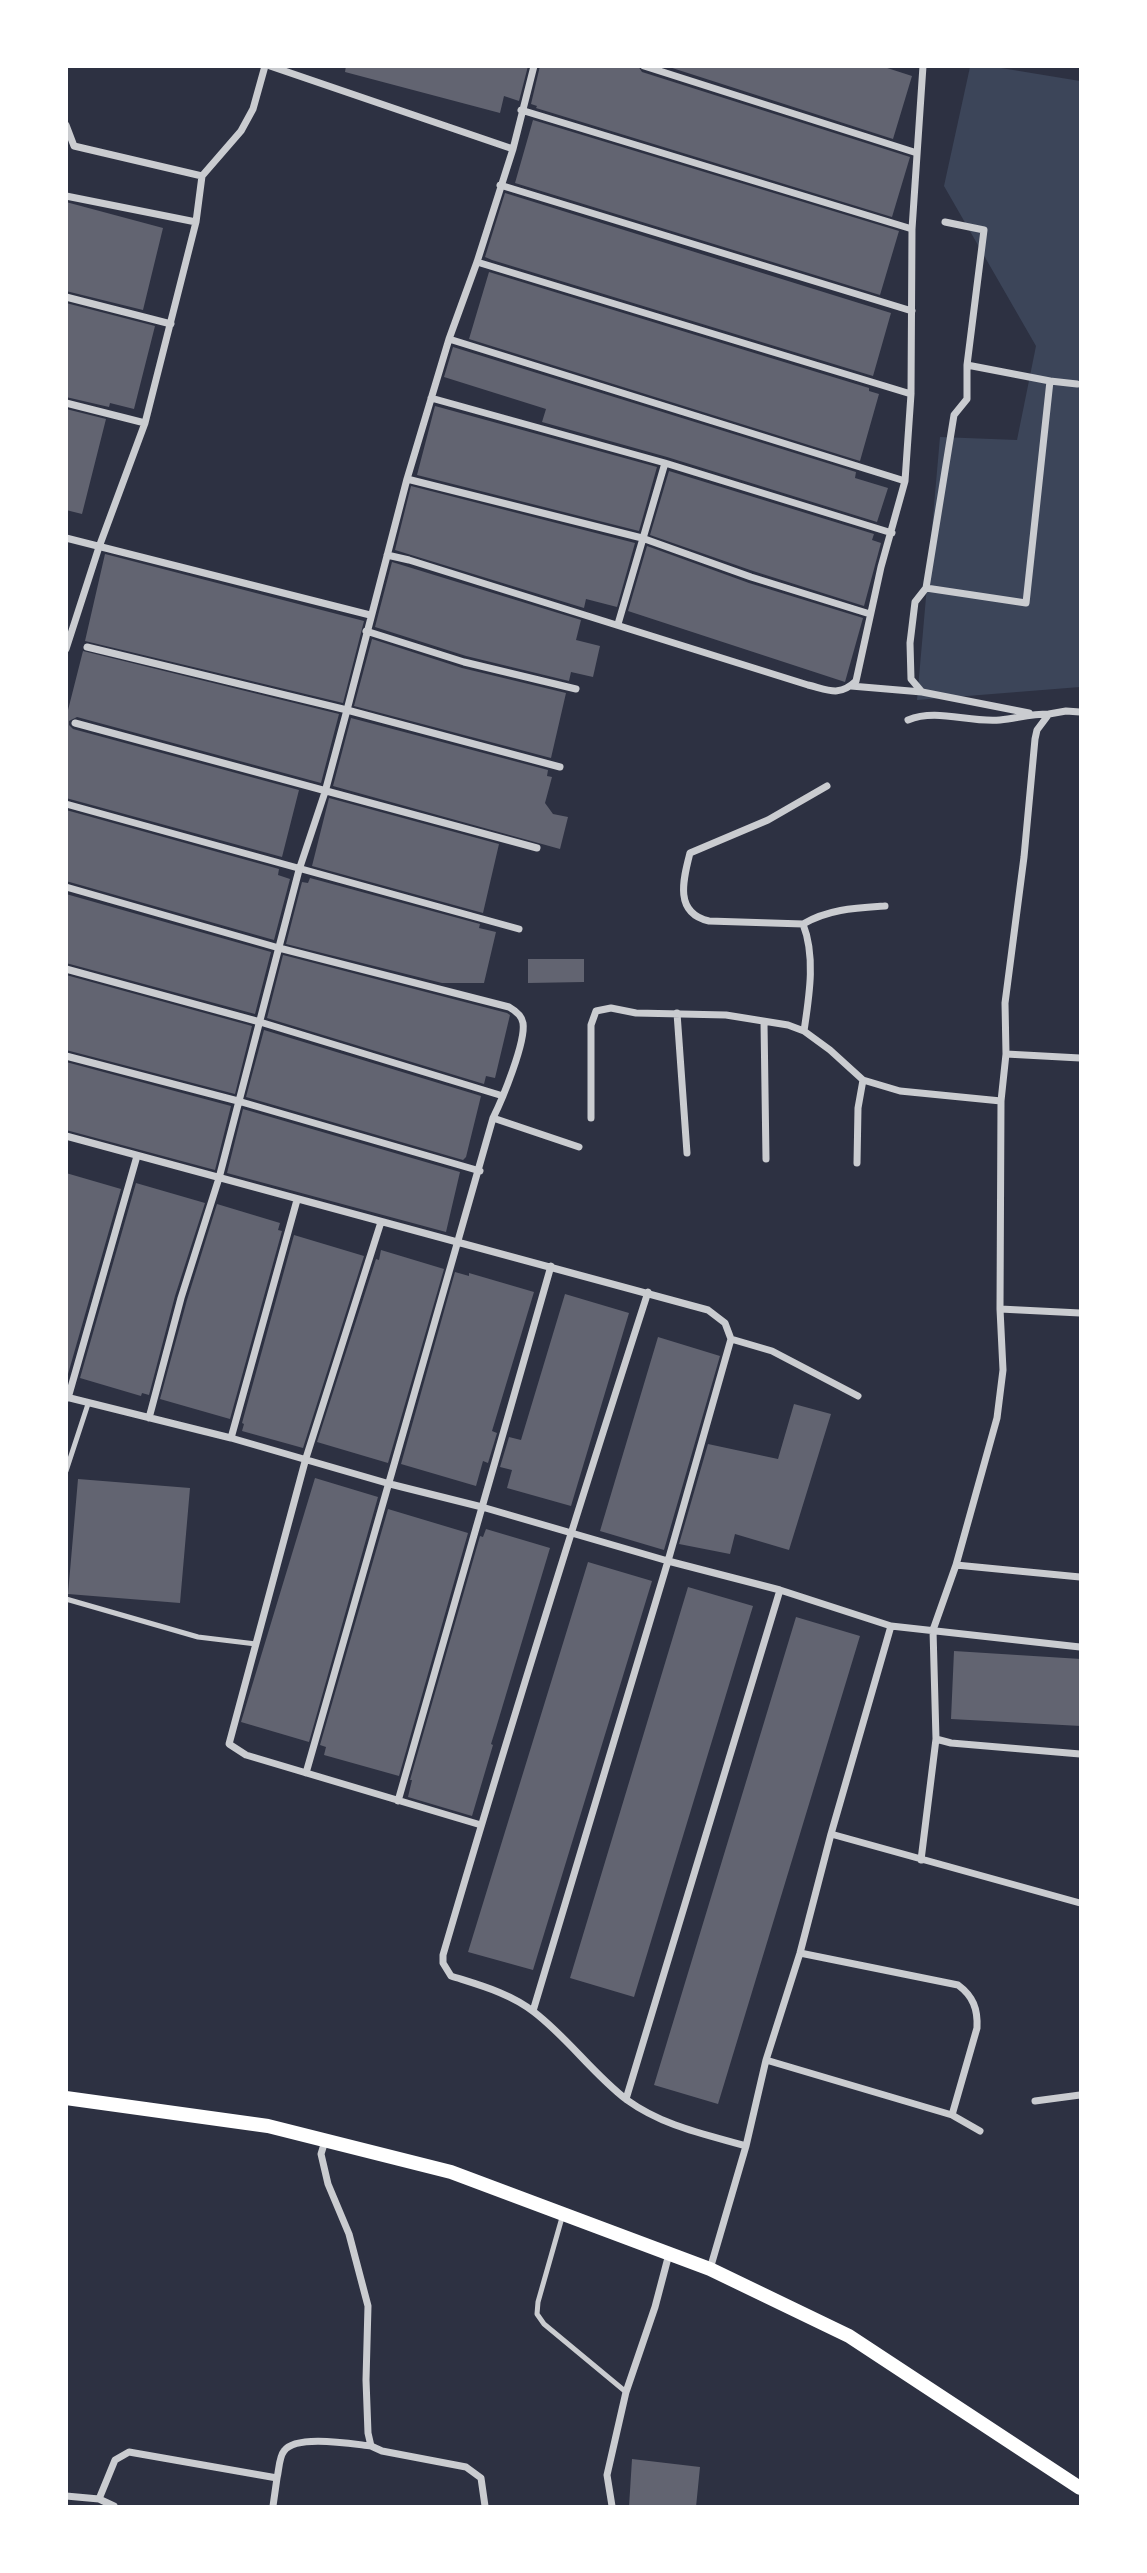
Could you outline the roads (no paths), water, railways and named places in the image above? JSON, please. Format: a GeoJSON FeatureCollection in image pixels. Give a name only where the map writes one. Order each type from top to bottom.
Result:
{"type":"FeatureCollection","features":[{"type":"Feature","properties":{"kind":"main road"},"geometry":{"type":"LineString","coordinates":[[66,2098],[268,2126],[451,2172],[710,2269],[849,2336],[1080,2488]]}},
{"type":"Feature","properties":{"kind":"street"},"geometry":{"type":"LineString","coordinates":[[67,645],[99,547],[145,423],[196,222],[202,176],[241,131],[253,109],[268,66],[513,149]]}},
{"type":"Feature","properties":{"kind":"street"},"geometry":{"type":"LineString","coordinates":[[149,1418],[181,1298],[219,1178],[299,870],[347,710],[407,479],[449,339],[513,149],[534,66]]}},
{"type":"Feature","properties":{"kind":"street"},"geometry":{"type":"LineString","coordinates":[[644,66],[917,153]]}},
{"type":"Feature","properties":{"kind":"street"},"geometry":{"type":"LineString","coordinates":[[387,555],[410,559],[808,685],[835,692],[847,690],[856,681],[870,614],[905,481],[911,394],[912,229],[923,67]]}},
{"type":"Feature","properties":{"kind":"street"},"geometry":{"type":"LineString","coordinates":[[522,110],[912,229]]}},
{"type":"Feature","properties":{"kind":"street"},"geometry":{"type":"LineString","coordinates":[[66,125],[74,146]]}},
{"type":"Feature","properties":{"kind":"street"},"geometry":{"type":"LineString","coordinates":[[74,146],[202,176]]}},
{"type":"Feature","properties":{"kind":"street"},"geometry":{"type":"LineString","coordinates":[[66,152],[74,146]]}},
{"type":"Feature","properties":{"kind":"street"},"geometry":{"type":"LineString","coordinates":[[500,185],[912,311]]}},
{"type":"Feature","properties":{"kind":"street"},"geometry":{"type":"LineString","coordinates":[[66,197],[196,222]]}},
{"type":"Feature","properties":{"kind":"street"},"geometry":{"type":"LineString","coordinates":[[922,692],[911,679],[915,602],[926,588],[954,415],[967,399],[967,365],[984,230],[945,222]]}},
{"type":"Feature","properties":{"kind":"street"},"geometry":{"type":"LineString","coordinates":[[477,262],[911,394]]}},
{"type":"Feature","properties":{"kind":"street"},"geometry":{"type":"LineString","coordinates":[[66,297],[171,324]]}},
{"type":"Feature","properties":{"kind":"street"},"geometry":{"type":"LineString","coordinates":[[449,339],[905,481]]}},
{"type":"Feature","properties":{"kind":"street"},"geometry":{"type":"LineString","coordinates":[[967,365],[1077,384]]}},
{"type":"Feature","properties":{"kind":"street"},"geometry":{"type":"LineString","coordinates":[[926,588],[1026,603],[1050,381]]}},
{"type":"Feature","properties":{"kind":"street"},"geometry":{"type":"LineString","coordinates":[[431,398],[665,463],[892,533]]}},
{"type":"Feature","properties":{"kind":"street"},"geometry":{"type":"LineString","coordinates":[[66,403],[145,423]]}},
{"type":"Feature","properties":{"kind":"street"},"geometry":{"type":"LineString","coordinates":[[618,624],[665,463]]}},
{"type":"Feature","properties":{"kind":"street"},"geometry":{"type":"LineString","coordinates":[[407,479],[642,538],[751,577],[870,614]]}},
{"type":"Feature","properties":{"kind":"street"},"geometry":{"type":"LineString","coordinates":[[66,538],[370,615]]}},
{"type":"Feature","properties":{"kind":"street"},"geometry":{"type":"LineString","coordinates":[[366,631],[464,662],[576,688]]}},
{"type":"Feature","properties":{"kind":"street"},"geometry":{"type":"LineString","coordinates":[[87,648],[347,710],[560,767]]}},
{"type":"Feature","properties":{"kind":"street"},"geometry":{"type":"LineString","coordinates":[[851,686],[922,692],[1029,713],[1049,715],[1066,711],[1080,712]]}},
{"type":"Feature","properties":{"kind":"street"},"geometry":{"type":"LineString","coordinates":[[908,720],[922,714],[999,720],[1029,713]]}},
{"type":"Feature","properties":{"kind":"street"},"geometry":{"type":"LineString","coordinates":[[921,1860],[936,1739],[933,1630],[956,1564],[997,1418],[1003,1370],[1000,1309],[1001,1101],[1006,1054],[1005,1003],[1024,857],[1033,750],[1037,730],[1049,715]]}},
{"type":"Feature","properties":{"kind":"street"},"geometry":{"type":"LineString","coordinates":[[75,723],[537,848]]}},
{"type":"Feature","properties":{"kind":"street"},"geometry":{"type":"LineString","coordinates":[[827,786],[768,820],[690,853],[685,872],[686,906],[696,918],[709,921],[803,924],[820,914],[843,909],[885,906]]}},
{"type":"Feature","properties":{"kind":"street"},"geometry":{"type":"LineString","coordinates":[[66,804],[519,929]]}},
{"type":"Feature","properties":{"kind":"street"},"geometry":{"type":"LineString","coordinates":[[66,887],[279,948],[509,1007],[520,1015],[523,1022],[522,1035],[503,1096],[493,1118],[306,1773]]}},
{"type":"Feature","properties":{"kind":"street"},"geometry":{"type":"LineString","coordinates":[[803,924],[809,946],[809,998],[804,1031]]}},
{"type":"Feature","properties":{"kind":"street"},"geometry":{"type":"LineString","coordinates":[[66,969],[260,1022],[503,1096]]}},
{"type":"Feature","properties":{"kind":"street"},"geometry":{"type":"LineString","coordinates":[[590,1118],[591,1025],[596,1012],[611,1008],[636,1013],[726,1015],[788,1025],[804,1031],[830,1050],[863,1080],[900,1091],[1001,1101]]}},
{"type":"Feature","properties":{"kind":"street"},"geometry":{"type":"LineString","coordinates":[[677,1013],[687,1153]]}},
{"type":"Feature","properties":{"kind":"street"},"geometry":{"type":"LineString","coordinates":[[764,1022],[766,1159]]}},
{"type":"Feature","properties":{"kind":"street"},"geometry":{"type":"LineString","coordinates":[[1006,1054],[1080,1058]]}},
{"type":"Feature","properties":{"kind":"street"},"geometry":{"type":"LineString","coordinates":[[66,1056],[238,1101],[480,1171]]}},
{"type":"Feature","properties":{"kind":"street"},"geometry":{"type":"LineString","coordinates":[[857,1163],[858,1108],[863,1080]]}},
{"type":"Feature","properties":{"kind":"street"},"geometry":{"type":"LineString","coordinates":[[493,1118],[579,1147]]}},
{"type":"Feature","properties":{"kind":"street"},"geometry":{"type":"LineString","coordinates":[[66,1136],[648,1292],[708,1310],[725,1323],[731,1339],[668,1561],[533,2011]]}},
{"type":"Feature","properties":{"kind":"street"},"geometry":{"type":"LineString","coordinates":[[137,1156],[67,1398],[306,1458],[390,1485],[482,1507],[570,1534],[780,1590],[891,1626],[1080,1647]]}},
{"type":"Feature","properties":{"kind":"street"},"geometry":{"type":"LineString","coordinates":[[231,1438],[297,1200]]}},
{"type":"Feature","properties":{"kind":"street"},"geometry":{"type":"LineString","coordinates":[[381,1222],[306,1458],[229,1744],[246,1755],[481,1825]]}},
{"type":"Feature","properties":{"kind":"street"},"geometry":{"type":"LineString","coordinates":[[398,1801],[551,1266]]}},
{"type":"Feature","properties":{"kind":"street"},"geometry":{"type":"LineString","coordinates":[[648,1292],[481,1825],[443,1955],[443,1963],[451,1976],[499,1992],[533,2011],[626,2099],[673,2126],[746,2146]]}},
{"type":"Feature","properties":{"kind":"street"},"geometry":{"type":"LineString","coordinates":[[1000,1309],[1080,1313]]}},
{"type":"Feature","properties":{"kind":"street"},"geometry":{"type":"LineString","coordinates":[[731,1339],[772,1351],[858,1396]]}},
{"type":"Feature","properties":{"kind":"street"},"geometry":{"type":"LineString","coordinates":[[956,1564],[1080,1577]]}},
{"type":"Feature","properties":{"kind":"street"},"geometry":{"type":"LineString","coordinates":[[626,2099],[780,1590]]}},
{"type":"Feature","properties":{"kind":"street"},"geometry":{"type":"LineString","coordinates":[[710,2269],[746,2146],[766,2060],[800,1953],[891,1626]]}},
{"type":"Feature","properties":{"kind":"street"},"geometry":{"type":"LineString","coordinates":[[936,1739],[951,1743],[1080,1754]]}},
{"type":"Feature","properties":{"kind":"street"},"geometry":{"type":"LineString","coordinates":[[831,1834],[1080,1903]]}},
{"type":"Feature","properties":{"kind":"street"},"geometry":{"type":"LineString","coordinates":[[800,1953],[958,1985],[966,1991],[977,2013],[977,2028],[951,2115]]}},
{"type":"Feature","properties":{"kind":"street"},"geometry":{"type":"LineString","coordinates":[[766,2060],[951,2115],[980,2130]]}},
{"type":"Feature","properties":{"kind":"street"},"geometry":{"type":"LineString","coordinates":[[1035,2101],[1080,2095]]}},
{"type":"Feature","properties":{"kind":"street"},"geometry":{"type":"LineString","coordinates":[[326,2141],[321,2154],[328,2184],[349,2234],[368,2306],[366,2380],[371,2446]]}},
{"type":"Feature","properties":{"kind":"street"},"geometry":{"type":"LineString","coordinates":[[612,2507],[607,2475],[626,2392],[655,2307],[669,2254]]}},
{"type":"Feature","properties":{"kind":"street"},"geometry":{"type":"LineString","coordinates":[[273,2507],[282,2452],[290,2444],[304,2441],[371,2446],[382,2451],[466,2467],[481,2478],[485,2507]]}},
{"type":"Feature","properties":{"kind":"street"},"geometry":{"type":"LineString","coordinates":[[99,2499],[115,2460],[129,2452],[277,2478]]}},
{"type":"Feature","properties":{"kind":"street"},"geometry":{"type":"LineString","coordinates":[[66,2496],[99,2499],[114,2507]]}},
{"type":"Feature","properties":{"kind":"lane"},"geometry":{"type":"LineString","coordinates":[[66,1471],[88,1404]]}},
{"type":"Feature","properties":{"kind":"lane"},"geometry":{"type":"LineString","coordinates":[[66,1599],[198,1637],[256,1644]]}},
{"type":"Feature","properties":{"kind":"lane"},"geometry":{"type":"LineString","coordinates":[[563,2214],[537,2314],[544,2324],[626,2392]]}}]}
